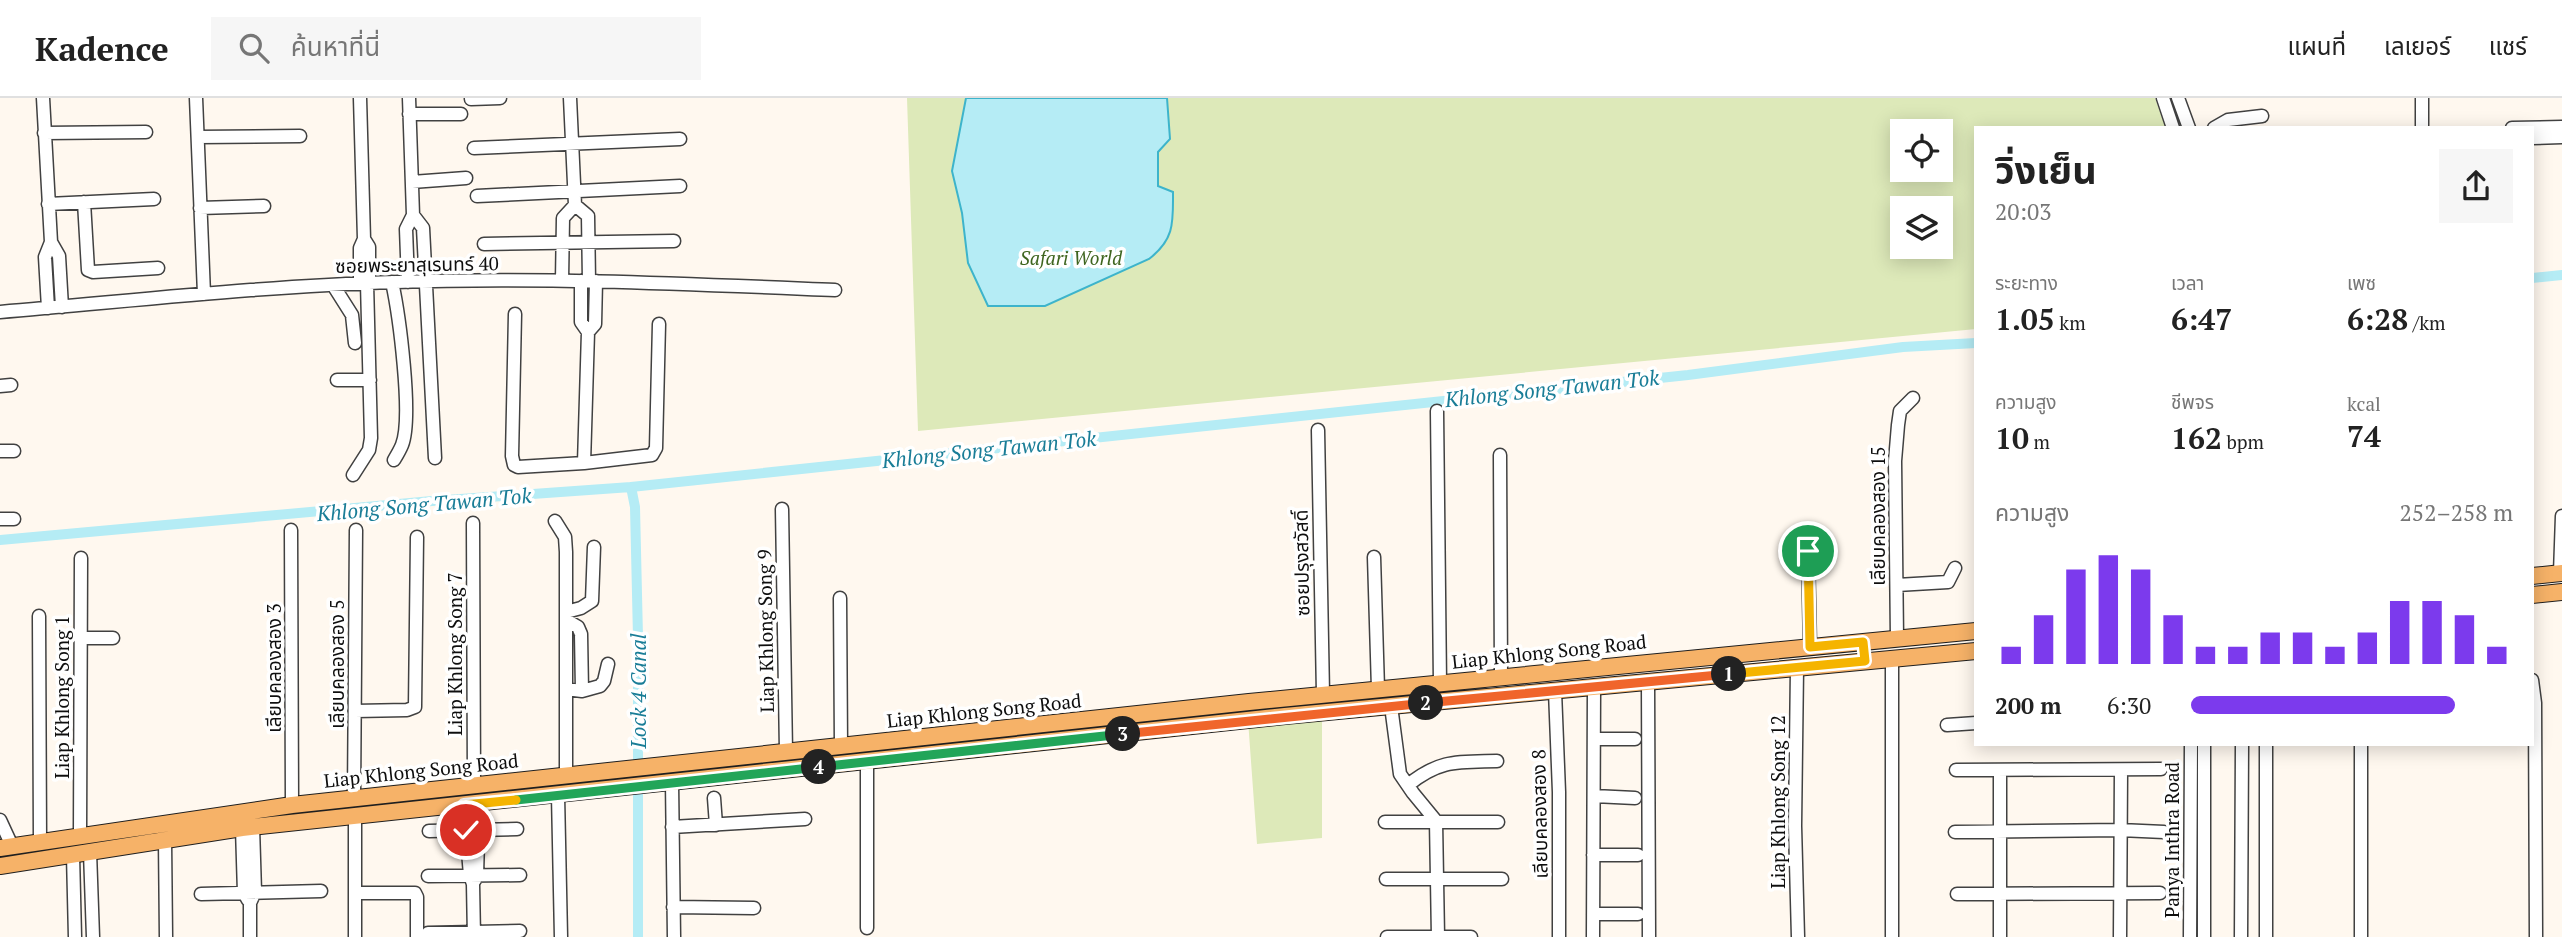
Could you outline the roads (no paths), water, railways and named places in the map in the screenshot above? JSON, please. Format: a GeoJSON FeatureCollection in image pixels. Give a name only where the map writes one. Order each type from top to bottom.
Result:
{"type":"FeatureCollection","features":[{"type":"Feature","properties":{"kind":"main road"},"geometry":{"type":"LineString","coordinates":[[2534,576],[2561,573]]}},
{"type":"Feature","properties":{"kind":"main road"},"geometry":{"type":"LineString","coordinates":[[2534,595],[2562,592]]}},
{"type":"Feature","properties":{"kind":"main road","name":"Liap Khlong Song Road"},"geometry":{"type":"LineString","coordinates":[[6,847],[230,812],[354,798],[1378,689],[1974,631]]}},
{"type":"Feature","properties":{"kind":"main road"},"geometry":{"type":"LineString","coordinates":[[1863,642],[1865,661]]}},
{"type":"Feature","properties":{"kind":"main road","name":"Liap Khlong Song Road"},"geometry":{"type":"LineString","coordinates":[[0,866],[242,828],[1391,706],[1974,651]]}},
{"type":"Feature","properties":{"kind":"main road"},"geometry":{"type":"LineString","coordinates":[[230,812],[242,828]]}},
{"type":"Feature","properties":{"kind":"street"},"geometry":{"type":"LineString","coordinates":[[43,98],[51,242],[59,256],[62,307]]}},
{"type":"Feature","properties":{"kind":"street"},"geometry":{"type":"LineString","coordinates":[[196,98],[204,293]]}},
{"type":"Feature","properties":{"kind":"street"},"geometry":{"type":"LineString","coordinates":[[353,475],[369,450],[371,438],[366,286],[369,247],[364,239],[360,98]]}},
{"type":"Feature","properties":{"kind":"street"},"geometry":{"type":"LineString","coordinates":[[408,282],[406,229],[413,215],[409,98]]}},
{"type":"Feature","properties":{"kind":"street"},"geometry":{"type":"LineString","coordinates":[[471,99],[500,98]]}},
{"type":"Feature","properties":{"kind":"street"},"geometry":{"type":"LineString","coordinates":[[569,98],[573,190],[575,205],[588,216],[588,281],[595,324],[588,332],[584,463]]}},
{"type":"Feature","properties":{"kind":"street"},"geometry":{"type":"LineString","coordinates":[[2163,98],[2172,126]]}},
{"type":"Feature","properties":{"kind":"street"},"geometry":{"type":"LineString","coordinates":[[2178,98],[2188,126]]}},
{"type":"Feature","properties":{"kind":"street"},"geometry":{"type":"LineString","coordinates":[[2422,98],[2422,126]]}},
{"type":"Feature","properties":{"kind":"street"},"geometry":{"type":"LineString","coordinates":[[409,114],[461,114]]}},
{"type":"Feature","properties":{"kind":"street"},"geometry":{"type":"LineString","coordinates":[[2218,126],[2228,120],[2262,116]]}},
{"type":"Feature","properties":{"kind":"street"},"geometry":{"type":"LineString","coordinates":[[2534,128],[2562,127]]}},
{"type":"Feature","properties":{"kind":"street"},"geometry":{"type":"LineString","coordinates":[[44,133],[146,132]]}},
{"type":"Feature","properties":{"kind":"street"},"geometry":{"type":"LineString","coordinates":[[198,137],[300,136]]}},
{"type":"Feature","properties":{"kind":"street"},"geometry":{"type":"LineString","coordinates":[[2534,138],[2562,137]]}},
{"type":"Feature","properties":{"kind":"street"},"geometry":{"type":"LineString","coordinates":[[474,148],[680,139]]}},
{"type":"Feature","properties":{"kind":"street"},"geometry":{"type":"LineString","coordinates":[[412,182],[466,178]]}},
{"type":"Feature","properties":{"kind":"street"},"geometry":{"type":"LineString","coordinates":[[477,196],[680,186]]}},
{"type":"Feature","properties":{"kind":"street"},"geometry":{"type":"LineString","coordinates":[[48,204],[154,200]]}},
{"type":"Feature","properties":{"kind":"street"},"geometry":{"type":"LineString","coordinates":[[84,202],[88,270],[93,272],[158,268]]}},
{"type":"Feature","properties":{"kind":"street"},"geometry":{"type":"LineString","coordinates":[[562,281],[563,218],[575,205]]}},
{"type":"Feature","properties":{"kind":"street"},"geometry":{"type":"LineString","coordinates":[[200,208],[264,206]]}},
{"type":"Feature","properties":{"kind":"street"},"geometry":{"type":"LineString","coordinates":[[413,215],[423,228],[428,281],[435,458]]}},
{"type":"Feature","properties":{"kind":"street"},"geometry":{"type":"LineString","coordinates":[[484,244],[674,241]]}},
{"type":"Feature","properties":{"kind":"street"},"geometry":{"type":"LineString","coordinates":[[48,308],[45,257],[51,242]]}},
{"type":"Feature","properties":{"kind":"street","name":"ซอยพระยาสุเรนทร์ 40"},"geometry":{"type":"LineString","coordinates":[[0,312],[204,293],[428,281],[588,281],[835,290]]}},
{"type":"Feature","properties":{"kind":"street"},"geometry":{"type":"LineString","coordinates":[[392,282],[400,324],[406,418],[403,444],[394,460]]}},
{"type":"Feature","properties":{"kind":"street"},"geometry":{"type":"LineString","coordinates":[[333,285],[352,316],[355,344]]}},
{"type":"Feature","properties":{"kind":"street"},"geometry":{"type":"LineString","coordinates":[[343,299],[366,286]]}},
{"type":"Feature","properties":{"kind":"street"},"geometry":{"type":"LineString","coordinates":[[515,314],[512,456],[514,465],[518,467],[648,456],[655,451],[659,324]]}},
{"type":"Feature","properties":{"kind":"street"},"geometry":{"type":"LineString","coordinates":[[337,380],[370,380]]}},
{"type":"Feature","properties":{"kind":"street","name":"เลียบคลองสอง 15"},"geometry":{"type":"LineString","coordinates":[[1897,639],[1895,461],[1900,411],[1913,398]]}},
{"type":"Feature","properties":{"kind":"street"},"geometry":{"type":"LineString","coordinates":[[1437,411],[1440,683]]}},
{"type":"Feature","properties":{"kind":"street","name":"ซอยปรุงสวัสดิ์"},"geometry":{"type":"LineString","coordinates":[[1318,430],[1323,695]]}},
{"type":"Feature","properties":{"kind":"street"},"geometry":{"type":"LineString","coordinates":[[0,451],[14,451]]}},
{"type":"Feature","properties":{"kind":"street"},"geometry":{"type":"LineString","coordinates":[[1500,455],[1501,677]]}},
{"type":"Feature","properties":{"kind":"street","name":"Liap Khlong Song 9"},"geometry":{"type":"LineString","coordinates":[[782,509],[786,752]]}},
{"type":"Feature","properties":{"kind":"street"},"geometry":{"type":"LineString","coordinates":[[2561,573],[2562,516]]}},
{"type":"Feature","properties":{"kind":"street"},"geometry":{"type":"LineString","coordinates":[[0,519],[14,519]]}},
{"type":"Feature","properties":{"kind":"street"},"geometry":{"type":"LineString","coordinates":[[555,522],[565,537],[566,776]]}},
{"type":"Feature","properties":{"kind":"street","name":"Liap Khlong Song 7"},"geometry":{"type":"LineString","coordinates":[[473,523],[474,785]]}},
{"type":"Feature","properties":{"kind":"street","name":"เลียบคลองสอง 3"},"geometry":{"type":"LineString","coordinates":[[291,530],[292,805]]}},
{"type":"Feature","properties":{"kind":"street","name":"เลียบคลองสอง 5"},"geometry":{"type":"LineString","coordinates":[[354,798],[356,530]]}},
{"type":"Feature","properties":{"kind":"street"},"geometry":{"type":"LineString","coordinates":[[355,711],[415,707],[417,537]]}},
{"type":"Feature","properties":{"kind":"street"},"geometry":{"type":"LineString","coordinates":[[566,616],[592,601],[594,547]]}},
{"type":"Feature","properties":{"kind":"street"},"geometry":{"type":"LineString","coordinates":[[1808,551],[1810,647]]}},
{"type":"Feature","properties":{"kind":"street"},"geometry":{"type":"LineString","coordinates":[[1374,556],[1378,689]]}},
{"type":"Feature","properties":{"kind":"street","name":"Liap Khlong Song 1"},"geometry":{"type":"LineString","coordinates":[[80,835],[81,558]]}},
{"type":"Feature","properties":{"kind":"street"},"geometry":{"type":"LineString","coordinates":[[1896,585],[1948,582],[1955,568]]}},
{"type":"Feature","properties":{"kind":"street"},"geometry":{"type":"LineString","coordinates":[[840,598],[841,747]]}},
{"type":"Feature","properties":{"kind":"street"},"geometry":{"type":"LineString","coordinates":[[39,616],[40,841]]}},
{"type":"Feature","properties":{"kind":"street"},"geometry":{"type":"LineString","coordinates":[[566,616],[578,627],[581,634],[582,691]]}},
{"type":"Feature","properties":{"kind":"street"},"geometry":{"type":"LineString","coordinates":[[80,638],[113,638]]}},
{"type":"Feature","properties":{"kind":"street"},"geometry":{"type":"LineString","coordinates":[[1892,659],[1892,937]]}},
{"type":"Feature","properties":{"kind":"street"},"geometry":{"type":"LineString","coordinates":[[566,689],[582,691],[600,686],[608,664]]}},
{"type":"Feature","properties":{"kind":"street","name":"Liap Khlong Song 12"},"geometry":{"type":"LineString","coordinates":[[1797,668],[1795,826],[1798,937]]}},
{"type":"Feature","properties":{"kind":"street"},"geometry":{"type":"LineString","coordinates":[[1648,682],[1649,937]]}},
{"type":"Feature","properties":{"kind":"street"},"geometry":{"type":"LineString","coordinates":[[1592,937],[1594,687]]}},
{"type":"Feature","properties":{"kind":"street","name":"เลียบคลองสอง 8"},"geometry":{"type":"LineString","coordinates":[[1555,691],[1559,792],[1559,937]]}},
{"type":"Feature","properties":{"kind":"street"},"geometry":{"type":"LineString","coordinates":[[2534,695],[2536,937]]}},
{"type":"Feature","properties":{"kind":"street"},"geometry":{"type":"LineString","coordinates":[[1391,706],[1400,774],[1436,821],[1438,937]]}},
{"type":"Feature","properties":{"kind":"street"},"geometry":{"type":"LineString","coordinates":[[1947,725],[1974,723]]}},
{"type":"Feature","properties":{"kind":"street"},"geometry":{"type":"LineString","coordinates":[[1594,738],[1635,739]]}},
{"type":"Feature","properties":{"kind":"street","name":"Panya Inthra Road"},"geometry":{"type":"LineString","coordinates":[[2190,937],[2191,746]]}},
{"type":"Feature","properties":{"kind":"street","name":"Panya Inthra Road"},"geometry":{"type":"LineString","coordinates":[[2204,746],[2204,937]]}},
{"type":"Feature","properties":{"kind":"street"},"geometry":{"type":"LineString","coordinates":[[2241,937],[2242,746]]}},
{"type":"Feature","properties":{"kind":"street"},"geometry":{"type":"LineString","coordinates":[[2266,746],[2266,937]]}},
{"type":"Feature","properties":{"kind":"street"},"geometry":{"type":"LineString","coordinates":[[2361,746],[2361,937]]}},
{"type":"Feature","properties":{"kind":"street"},"geometry":{"type":"LineString","coordinates":[[867,761],[867,928]]}},
{"type":"Feature","properties":{"kind":"street"},"geometry":{"type":"LineString","coordinates":[[1408,785],[1434,767],[1448,763],[1497,761]]}},
{"type":"Feature","properties":{"kind":"street"},"geometry":{"type":"LineString","coordinates":[[1956,770],[2161,769]]}},
{"type":"Feature","properties":{"kind":"street"},"geometry":{"type":"LineString","coordinates":[[2120,937],[2121,770]]}},
{"type":"Feature","properties":{"kind":"street"},"geometry":{"type":"LineString","coordinates":[[2000,771],[2000,937]]}},
{"type":"Feature","properties":{"kind":"street"},"geometry":{"type":"LineString","coordinates":[[672,782],[674,937]]}},
{"type":"Feature","properties":{"kind":"street"},"geometry":{"type":"LineString","coordinates":[[558,795],[561,937]]}},
{"type":"Feature","properties":{"kind":"street"},"geometry":{"type":"LineString","coordinates":[[1594,796],[1635,798]]}},
{"type":"Feature","properties":{"kind":"street"},"geometry":{"type":"LineString","coordinates":[[714,798],[716,825]]}},
{"type":"Feature","properties":{"kind":"street"},"geometry":{"type":"LineString","coordinates":[[472,804],[480,830],[474,878],[474,934]]}},
{"type":"Feature","properties":{"kind":"street"},"geometry":{"type":"LineString","coordinates":[[472,804],[466,830],[474,878]]}},
{"type":"Feature","properties":{"kind":"street"},"geometry":{"type":"LineString","coordinates":[[355,816],[355,937]]}},
{"type":"Feature","properties":{"kind":"street"},"geometry":{"type":"LineString","coordinates":[[0,820],[6,847]]}},
{"type":"Feature","properties":{"kind":"street"},"geometry":{"type":"LineString","coordinates":[[673,827],[805,820]]}},
{"type":"Feature","properties":{"kind":"street"},"geometry":{"type":"LineString","coordinates":[[1385,822],[1498,822]]}},
{"type":"Feature","properties":{"kind":"street"},"geometry":{"type":"LineString","coordinates":[[242,828],[250,896],[250,937]]}},
{"type":"Feature","properties":{"kind":"street"},"geometry":{"type":"LineString","coordinates":[[429,831],[517,829]]}},
{"type":"Feature","properties":{"kind":"street"},"geometry":{"type":"LineString","coordinates":[[1955,832],[2164,832]]}},
{"type":"Feature","properties":{"kind":"street"},"geometry":{"type":"LineString","coordinates":[[165,840],[166,937]]}},
{"type":"Feature","properties":{"kind":"street"},"geometry":{"type":"LineString","coordinates":[[90,852],[93,937]]}},
{"type":"Feature","properties":{"kind":"street"},"geometry":{"type":"LineString","coordinates":[[73,855],[75,937]]}},
{"type":"Feature","properties":{"kind":"street"},"geometry":{"type":"LineString","coordinates":[[1593,855],[1638,855]]}},
{"type":"Feature","properties":{"kind":"street"},"geometry":{"type":"LineString","coordinates":[[428,876],[474,878],[520,875]]}},
{"type":"Feature","properties":{"kind":"street"},"geometry":{"type":"LineString","coordinates":[[1386,879],[1502,879]]}},
{"type":"Feature","properties":{"kind":"street"},"geometry":{"type":"LineString","coordinates":[[201,894],[250,896],[321,891]]}},
{"type":"Feature","properties":{"kind":"street"},"geometry":{"type":"LineString","coordinates":[[355,893],[415,893],[423,935],[520,931]]}},
{"type":"Feature","properties":{"kind":"street"},"geometry":{"type":"LineString","coordinates":[[1957,894],[2160,893]]}},
{"type":"Feature","properties":{"kind":"street"},"geometry":{"type":"LineString","coordinates":[[673,907],[754,908]]}},
{"type":"Feature","properties":{"kind":"street"},"geometry":{"type":"LineString","coordinates":[[1593,914],[1638,914]]}},
{"type":"Feature","properties":{"kind":"street"},"geometry":{"type":"LineString","coordinates":[[1387,937],[1471,937]]}},
{"type":"Feature","properties":{"kind":"water"},"geometry":{"type":"Polygon","coordinates":[[[966,98],[1167,98],[1170,139],[1158,152],[1158,186],[1173,192],[1173,212],[1171,229],[1164,244],[1149,259],[1045,306],[988,306],[968,263],[962,213],[952,171],[966,98]]]}},
{"type":"Feature","properties":{"kind":"waterway","name":"Khlong Song Tawan Tok"},"geometry":{"type":"LineString","coordinates":[[2534,278],[2562,275]]}},
{"type":"Feature","properties":{"kind":"waterway","name":"Khlong Song Tawan Tok"},"geometry":{"type":"LineString","coordinates":[[0,540],[432,501],[631,487],[1688,375],[1903,347],[1974,343]]}},
{"type":"Feature","properties":{"kind":"waterway","name":"Lock 4 Canal"},"geometry":{"type":"LineString","coordinates":[[631,487],[635,507],[638,637],[638,937]]}},
{"type":"Feature","properties":{"kind":"park label","name":"Safari World"},"geometry":{"type":"Point","coordinates":[1071,257]}}]}
